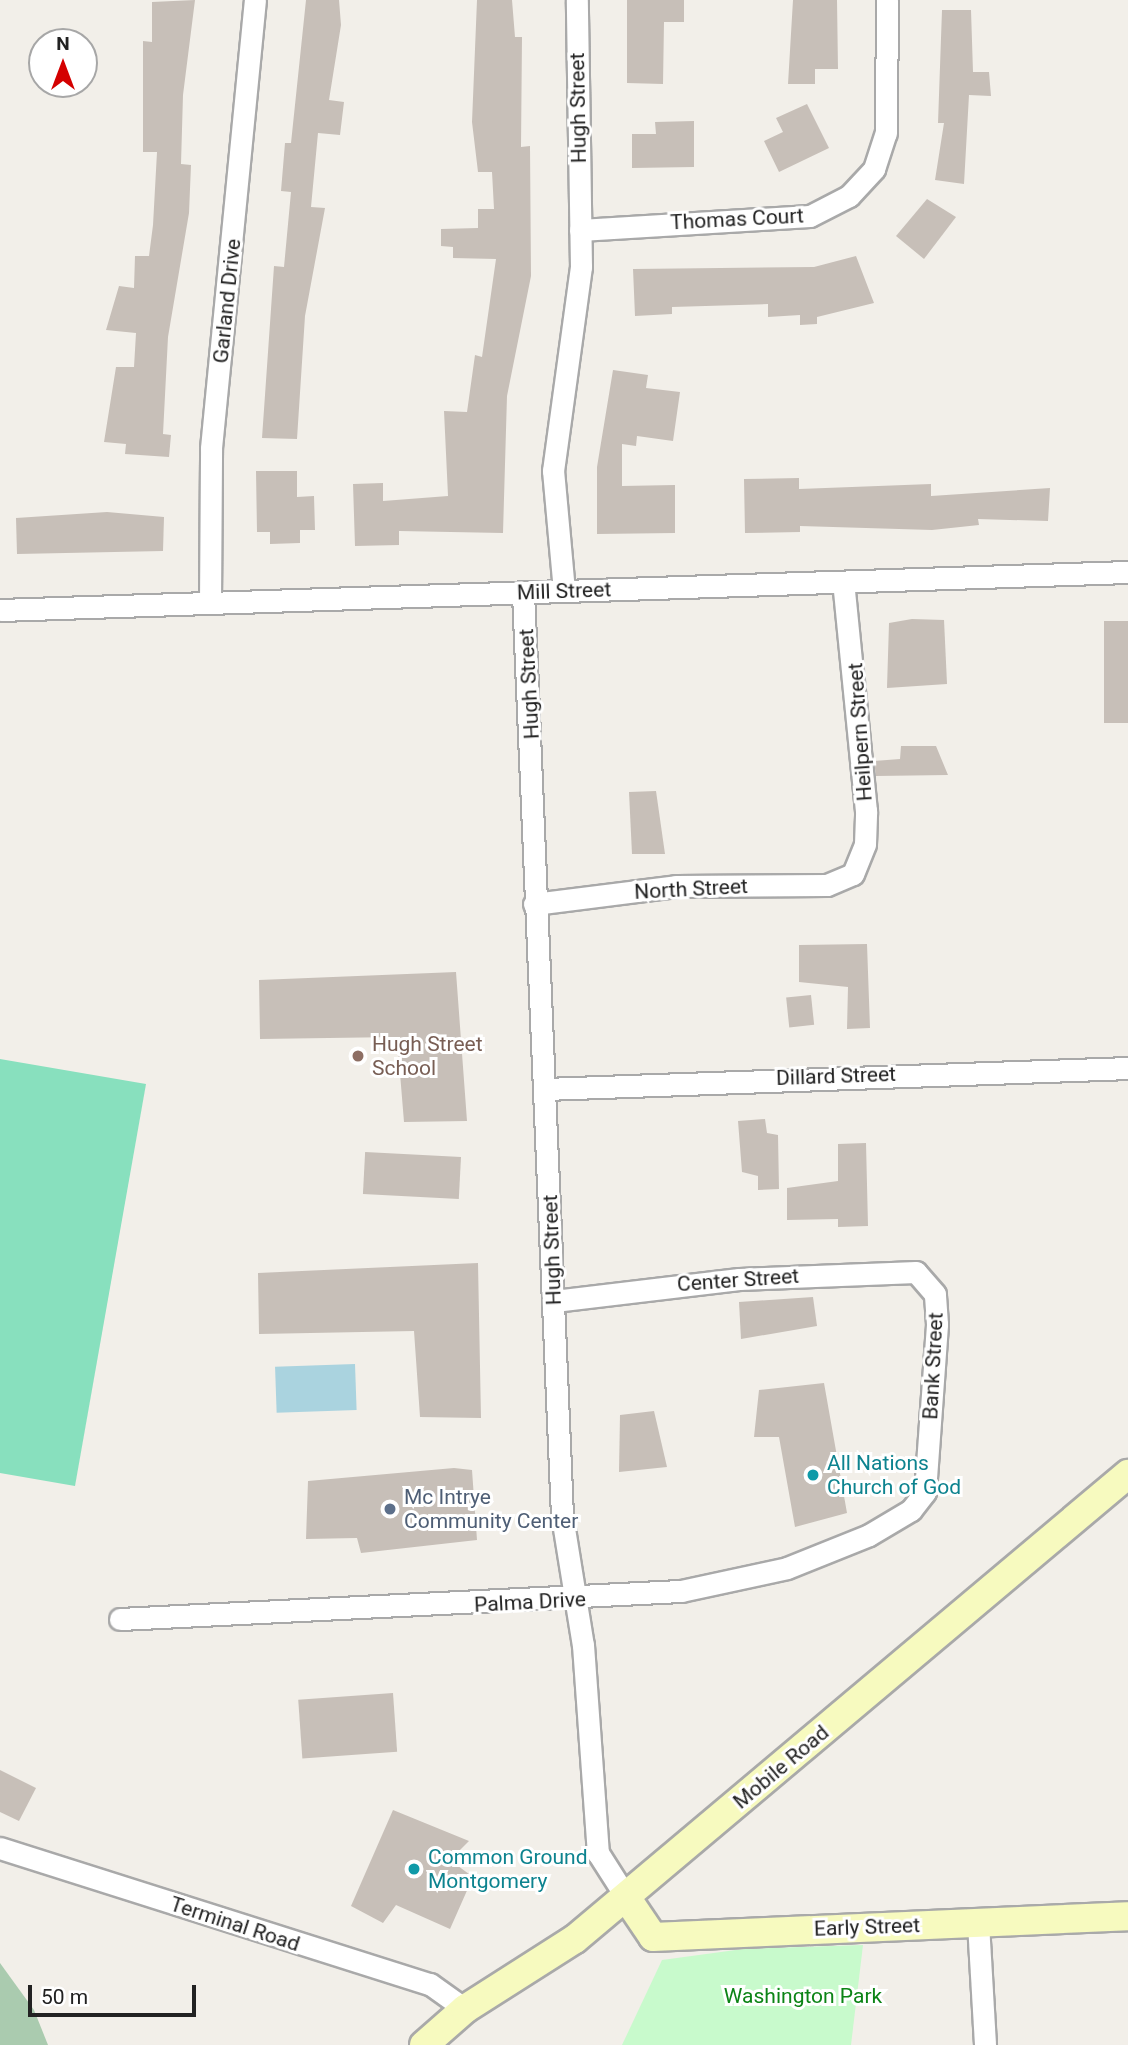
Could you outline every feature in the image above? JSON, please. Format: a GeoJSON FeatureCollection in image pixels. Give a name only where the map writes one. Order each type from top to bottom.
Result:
{"type":"FeatureCollection","features":[{"type":"Feature","properties":{"kind":"street","name":"Garland Drive"},"geometry":{"type":"LineString","coordinates":[[210,602],[211,448],[255,0]]}},
{"type":"Feature","properties":{"kind":"street","name":"Hugh Street"},"geometry":{"type":"LineString","coordinates":[[564,591],[553,471],[578,312],[580,230],[577,0]]}},
{"type":"Feature","properties":{"kind":"street","name":"Thomas Court"},"geometry":{"type":"LineString","coordinates":[[580,230],[810,216],[849,196],[874,169],[886,133],[887,0]]}},
{"type":"Feature","properties":{"kind":"street","name":"Mill Street"},"geometry":{"type":"LineString","coordinates":[[0,610],[1128,572]]}},
{"type":"Feature","properties":{"kind":"street","name":"Heilpern Street"},"geometry":{"type":"LineString","coordinates":[[843,582],[852,625],[866,811],[860,862],[848,878]]}},
{"type":"Feature","properties":{"kind":"street","name":"Hugh Street"},"geometry":{"type":"LineString","coordinates":[[523,593],[534,904],[545,1089],[562,1517],[575,1601],[598,1853],[626,1897]]}},
{"type":"Feature","properties":{"kind":"street","name":"North Street"},"geometry":{"type":"LineString","coordinates":[[534,904],[664,887],[827,886],[848,878]]}},
{"type":"Feature","properties":{"kind":"street","name":"Dillard Street"},"geometry":{"type":"LineString","coordinates":[[545,1089],[1128,1068]]}},
{"type":"Feature","properties":{"kind":"street","name":"Center Street"},"geometry":{"type":"LineString","coordinates":[[554,1301],[739,1279],[901,1269],[923,1276]]}},
{"type":"Feature","properties":{"kind":"street","name":"Bank Street"},"geometry":{"type":"LineString","coordinates":[[920,1501],[928,1483],[937,1324],[935,1294],[923,1276]]}},
{"type":"Feature","properties":{"kind":"street","name":"Mobile Road"},"geometry":{"type":"LineString","coordinates":[[424,2045],[465,2009],[575,1939],[1128,1474]]}},
{"type":"Feature","properties":{"kind":"street","name":"Palma Drive"},"geometry":{"type":"LineString","coordinates":[[120,1619],[575,1601],[681,1591],[787,1568],[869,1535],[920,1501]]}},
{"type":"Feature","properties":{"kind":"street","name":"Terminal Road"},"geometry":{"type":"LineString","coordinates":[[0,1848],[430,1984],[465,2009]]}},
{"type":"Feature","properties":{"kind":"street","name":"Early Street"},"geometry":{"type":"LineString","coordinates":[[626,1897],[653,1937],[1128,1916]]}},
{"type":"Feature","properties":{"kind":"street"},"geometry":{"type":"LineString","coordinates":[[978,1923],[985,2045]]}},
{"type":"Feature","properties":{"kind":"green space"},"geometry":{"type":"Polygon","coordinates":[[[0,1059],[146,1084],[75,1486],[0,1473],[0,1059]]]}},
{"type":"Feature","properties":{"kind":"green space","name":"Washington Park"},"geometry":{"type":"Polygon","coordinates":[[[863,1945],[851,2045],[622,2045],[662,1960],[743,1949],[863,1945]]]}},
{"type":"Feature","properties":{"kind":"green space"},"geometry":{"type":"Polygon","coordinates":[[[0,1963],[34,2010],[48,2045],[0,2045],[0,1963]]]}},
{"type":"Feature","properties":{"kind":"water"},"geometry":{"type":"Polygon","coordinates":[[[355,1364],[357,1410],[277,1413],[275,1367],[355,1364]]]}},
{"type":"Feature","properties":{"kind":"building"},"geometry":{"type":"Polygon","coordinates":[[[195,0],[183,95],[181,164],[191,165],[189,213],[168,337],[163,434],[171,435],[169,457],[125,454],[126,444],[104,442],[116,367],[134,367],[136,333],[106,330],[119,286],[134,288],[135,256],[149,256],[153,225],[157,152],[143,152],[143,41],[152,42],[152,2],[195,0]]]}},
{"type":"Feature","properties":{"kind":"building"},"geometry":{"type":"Polygon","coordinates":[[[306,0],[339,0],[341,25],[329,100],[344,102],[340,135],[318,133],[311,207],[325,208],[305,316],[297,439],[262,438],[274,266],[284,267],[291,192],[281,191],[285,143],[291,143],[306,0]]]}},
{"type":"Feature","properties":{"kind":"building"},"geometry":{"type":"Polygon","coordinates":[[[477,0],[512,0],[515,37],[522,37],[521,147],[530,146],[531,276],[507,396],[503,533],[399,531],[399,545],[355,546],[353,484],[383,483],[383,501],[448,496],[444,411],[467,412],[475,355],[482,357],[496,259],[453,258],[453,247],[441,246],[441,229],[478,228],[478,209],[494,209],[492,172],[478,172],[472,122],[477,0]]]}},
{"type":"Feature","properties":{"kind":"building"},"geometry":{"type":"Polygon","coordinates":[[[627,0],[684,0],[684,22],[664,22],[663,84],[627,83],[627,0]]]}},
{"type":"Feature","properties":{"kind":"building"},"geometry":{"type":"Polygon","coordinates":[[[793,0],[837,0],[838,69],[815,69],[815,84],[788,84],[793,0]]]}},
{"type":"Feature","properties":{"kind":"building"},"geometry":{"type":"Polygon","coordinates":[[[942,10],[971,10],[973,72],[989,72],[991,96],[969,95],[964,184],[935,180],[944,123],[938,123],[942,10]]]}},
{"type":"Feature","properties":{"kind":"building"},"geometry":{"type":"Polygon","coordinates":[[[807,104],[829,148],[779,172],[764,141],[783,132],[776,118],[807,104]]]}},
{"type":"Feature","properties":{"kind":"building"},"geometry":{"type":"Polygon","coordinates":[[[694,121],[694,167],[632,168],[632,134],[656,134],[655,122],[694,121]]]}},
{"type":"Feature","properties":{"kind":"building"},"geometry":{"type":"Polygon","coordinates":[[[927,199],[956,217],[924,259],[896,236],[927,199]]]}},
{"type":"Feature","properties":{"kind":"building"},"geometry":{"type":"Polygon","coordinates":[[[856,256],[874,303],[817,317],[817,324],[800,325],[800,315],[768,317],[768,304],[672,307],[672,314],[635,316],[633,269],[814,267],[856,256]]]}},
{"type":"Feature","properties":{"kind":"building"},"geometry":{"type":"Polygon","coordinates":[[[613,370],[648,375],[646,388],[680,392],[673,441],[637,436],[636,446],[622,444],[622,486],[675,485],[675,533],[597,534],[597,467],[613,370]]]}},
{"type":"Feature","properties":{"kind":"building"},"geometry":{"type":"Polygon","coordinates":[[[256,471],[297,471],[297,497],[314,496],[315,530],[300,530],[300,543],[270,544],[270,532],[257,532],[256,471]]]}},
{"type":"Feature","properties":{"kind":"building"},"geometry":{"type":"Polygon","coordinates":[[[799,478],[799,489],[931,484],[931,496],[1050,488],[1048,521],[978,519],[979,525],[932,530],[800,526],[800,532],[745,533],[744,479],[799,478]]]}},
{"type":"Feature","properties":{"kind":"building"},"geometry":{"type":"Polygon","coordinates":[[[107,512],[164,517],[163,551],[17,554],[16,518],[107,512]]]}},
{"type":"Feature","properties":{"kind":"building"},"geometry":{"type":"Polygon","coordinates":[[[912,619],[944,620],[947,684],[887,688],[889,623],[912,619]]]}},
{"type":"Feature","properties":{"kind":"building"},"geometry":{"type":"Polygon","coordinates":[[[1104,621],[1128,621],[1128,723],[1104,723],[1104,621]]]}},
{"type":"Feature","properties":{"kind":"building"},"geometry":{"type":"Polygon","coordinates":[[[901,746],[936,746],[948,775],[876,776],[874,761],[900,759],[901,746]]]}},
{"type":"Feature","properties":{"kind":"building"},"geometry":{"type":"Polygon","coordinates":[[[656,791],[665,854],[632,854],[629,792],[656,791]]]}},
{"type":"Feature","properties":{"kind":"building"},"geometry":{"type":"Polygon","coordinates":[[[867,944],[870,1028],[847,1029],[848,987],[799,982],[799,945],[867,944]]]}},
{"type":"Feature","properties":{"kind":"building"},"geometry":{"type":"Polygon","coordinates":[[[456,972],[467,1121],[404,1122],[397,1037],[260,1039],[259,980],[456,972]]]}},
{"type":"Feature","properties":{"kind":"building"},"geometry":{"type":"Polygon","coordinates":[[[811,995],[814,1025],[789,1027],[786,998],[811,995]]]}},
{"type":"Feature","properties":{"kind":"building"},"geometry":{"type":"Polygon","coordinates":[[[765,1119],[767,1133],[778,1135],[779,1189],[758,1190],[758,1176],[742,1172],[738,1121],[765,1119]]]}},
{"type":"Feature","properties":{"kind":"building"},"geometry":{"type":"Polygon","coordinates":[[[866,1143],[868,1226],[838,1227],[838,1219],[787,1220],[787,1188],[838,1181],[838,1144],[866,1143]]]}},
{"type":"Feature","properties":{"kind":"building"},"geometry":{"type":"Polygon","coordinates":[[[365,1152],[461,1157],[459,1199],[363,1194],[365,1152]]]}},
{"type":"Feature","properties":{"kind":"building"},"geometry":{"type":"Polygon","coordinates":[[[478,1263],[481,1418],[420,1417],[414,1331],[259,1334],[258,1273],[478,1263]]]}},
{"type":"Feature","properties":{"kind":"building"},"geometry":{"type":"Polygon","coordinates":[[[813,1297],[817,1326],[741,1339],[739,1302],[813,1297]]]}},
{"type":"Feature","properties":{"kind":"building","name":"All Nations Church of God"},"geometry":{"type":"Polygon","coordinates":[[[824,1383],[847,1513],[795,1527],[779,1437],[754,1437],[759,1390],[824,1383]]]}},
{"type":"Feature","properties":{"kind":"building"},"geometry":{"type":"Polygon","coordinates":[[[654,1411],[667,1467],[619,1472],[620,1415],[654,1411]]]}},
{"type":"Feature","properties":{"kind":"building","name":"Mc Intrye Community Center"},"geometry":{"type":"Polygon","coordinates":[[[454,1468],[472,1470],[477,1540],[361,1553],[357,1538],[306,1539],[308,1481],[454,1468]]]}},
{"type":"Feature","properties":{"kind":"building"},"geometry":{"type":"Polygon","coordinates":[[[393,1693],[397,1752],[302,1758],[298,1700],[393,1693]]]}},
{"type":"Feature","properties":{"kind":"building"},"geometry":{"type":"Polygon","coordinates":[[[0,1770],[36,1788],[19,1821],[0,1812],[0,1770]]]}},
{"type":"Feature","properties":{"kind":"building","name":"Common Ground Montgomery"},"geometry":{"type":"Polygon","coordinates":[[[393,1810],[469,1841],[450,1860],[473,1877],[450,1929],[396,1905],[383,1923],[351,1906],[393,1810]]]}},
{"type":"Feature","properties":{"kind":"place","name":"Hugh Street School"},"geometry":{"type":"Point","coordinates":[358,1056]}},
{"type":"Feature","properties":{"kind":"place","name":"All Nations Church of God"},"geometry":{"type":"Point","coordinates":[813,1475]}},
{"type":"Feature","properties":{"kind":"place","name":"Mc Intrye Community Center"},"geometry":{"type":"Point","coordinates":[390,1509]}},
{"type":"Feature","properties":{"kind":"place","name":"Common Ground Montgomery"},"geometry":{"type":"Point","coordinates":[414,1869]}}]}
